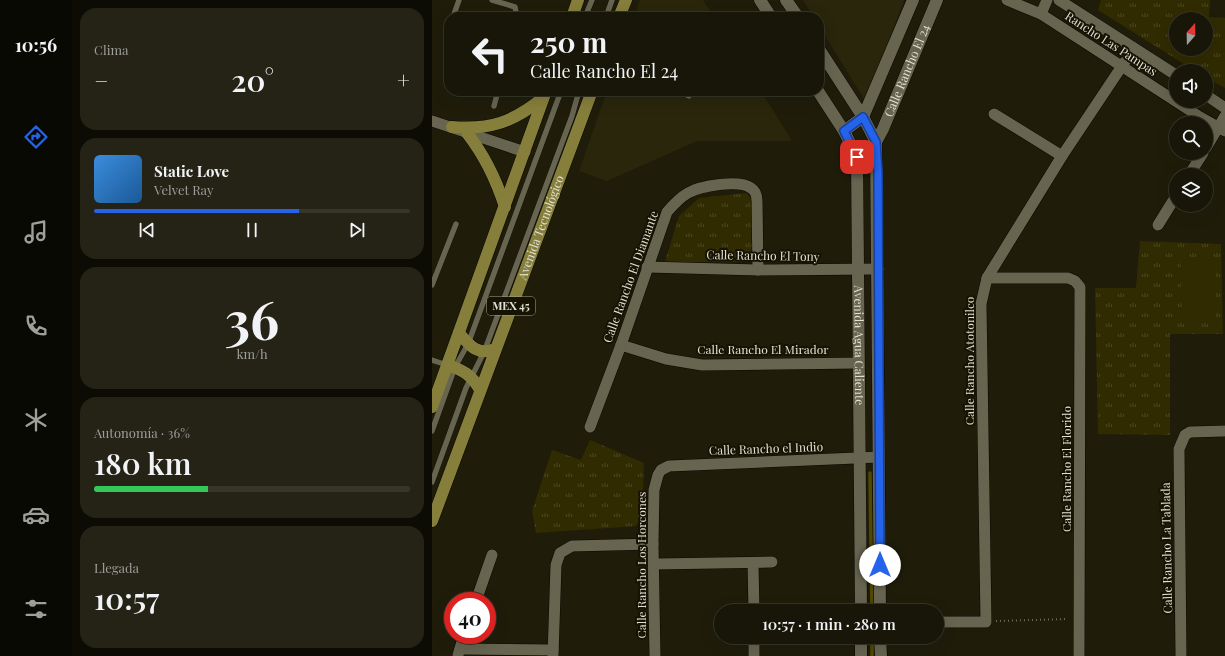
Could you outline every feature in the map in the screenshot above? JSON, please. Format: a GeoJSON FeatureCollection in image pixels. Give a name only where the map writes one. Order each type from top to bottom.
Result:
{"type":"FeatureCollection","features":[{"type":"Feature","properties":{"kind":"main road"},"geometry":{"type":"LineString","coordinates":[[574,12],[578,0]]}},
{"type":"Feature","properties":{"kind":"main road"},"geometry":{"type":"LineString","coordinates":[[621,12],[626,0]]}},
{"type":"Feature","properties":{"kind":"main road"},"geometry":{"type":"LineString","coordinates":[[452,127],[476,129],[492,126],[514,118],[542,96]]}},
{"type":"Feature","properties":{"kind":"main road","name":"MEX 45"},"geometry":{"type":"LineString","coordinates":[[432,407],[451,366],[459,333],[544,96]]}},
{"type":"Feature","properties":{"kind":"main road","name":"Avenida Tecnológico"},"geometry":{"type":"LineString","coordinates":[[432,521],[590,96]]}},
{"type":"Feature","properties":{"kind":"main road"},"geometry":{"type":"LineString","coordinates":[[466,133],[490,166],[498,183],[505,207]]}},
{"type":"Feature","properties":{"kind":"main road"},"geometry":{"type":"LineString","coordinates":[[459,333],[475,350],[484,352],[496,349]]}},
{"type":"Feature","properties":{"kind":"main road"},"geometry":{"type":"LineString","coordinates":[[451,366],[468,373],[480,390]]}},
{"type":"Feature","properties":{"kind":"street"},"geometry":{"type":"LineString","coordinates":[[760,0],[768,12]]}},
{"type":"Feature","properties":{"kind":"street"},"geometry":{"type":"LineString","coordinates":[[786,0],[794,12]]}},
{"type":"Feature","properties":{"kind":"street","name":"Calle Rancho El 24"},"geometry":{"type":"LineString","coordinates":[[844,131],[863,117],[913,0]]}},
{"type":"Feature","properties":{"kind":"street","name":"Calle Rancho El 24"},"geometry":{"type":"LineString","coordinates":[[857,157],[876,142],[883,129],[937,0]]}},
{"type":"Feature","properties":{"kind":"street","name":"Rancho Las Pampas"},"geometry":{"type":"LineString","coordinates":[[1006,0],[1041,14],[1221,130]]}},
{"type":"Feature","properties":{"kind":"street"},"geometry":{"type":"LineString","coordinates":[[1041,14],[1047,0]]}},
{"type":"Feature","properties":{"kind":"street","name":"Rancho Las Pampas"},"geometry":{"type":"LineString","coordinates":[[1059,0],[1169,71]]}},
{"type":"Feature","properties":{"kind":"street","name":"Calle Rancho Atotonilco"},"geometry":{"type":"LineString","coordinates":[[986,622],[981,304],[987,278],[1062,156],[1134,48]]}},
{"type":"Feature","properties":{"kind":"street","name":"Avenida Agua Caliente"},"geometry":{"type":"LineString","coordinates":[[824,58],[863,117],[876,142],[880,604]]}},
{"type":"Feature","properties":{"kind":"street","name":"Avenida Agua Caliente"},"geometry":{"type":"LineString","coordinates":[[821,96],[844,131],[857,157],[861,604]]}},
{"type":"Feature","properties":{"kind":"street"},"geometry":{"type":"LineString","coordinates":[[1213,100],[1225,108]]}},
{"type":"Feature","properties":{"kind":"street"},"geometry":{"type":"LineString","coordinates":[[994,114],[1062,156]]}},
{"type":"Feature","properties":{"kind":"street"},"geometry":{"type":"LineString","coordinates":[[1213,140],[1221,130],[1225,116]]}},
{"type":"Feature","properties":{"kind":"street"},"geometry":{"type":"LineString","coordinates":[[432,121],[525,152]]}},
{"type":"Feature","properties":{"kind":"street","name":"Calle Rancho El Diamante"},"geometry":{"type":"LineString","coordinates":[[590,427],[621,345],[667,212],[676,202],[688,193],[707,187],[732,183],[747,185],[756,192],[758,270]]}},
{"type":"Feature","properties":{"kind":"street"},"geometry":{"type":"LineString","coordinates":[[1158,225],[1169,207]]}},
{"type":"Feature","properties":{"kind":"street","name":"Calle Rancho El Tony"},"geometry":{"type":"LineString","coordinates":[[648,267],[758,270],[878,269]]}},
{"type":"Feature","properties":{"kind":"street","name":"Calle Rancho El Florido"},"geometry":{"type":"LineString","coordinates":[[987,278],[1068,278],[1078,284],[1081,293],[1079,656]]}},
{"type":"Feature","properties":{"kind":"street","name":"Calle Rancho El Mirador"},"geometry":{"type":"LineString","coordinates":[[621,345],[666,359],[702,365],[859,363]]}},
{"type":"Feature","properties":{"kind":"street","name":"Calle Rancho La Tablada"},"geometry":{"type":"LineString","coordinates":[[1181,656],[1178,464],[1185,435],[1190,432],[1225,431]]}},
{"type":"Feature","properties":{"kind":"street","name":"Calle Rancho el Indio"},"geometry":{"type":"LineString","coordinates":[[658,475],[661,470],[669,466],[879,458]]}},
{"type":"Feature","properties":{"kind":"street","name":"Calle Rancho Los Horcones"},"geometry":{"type":"LineString","coordinates":[[655,656],[655,564],[653,544],[654,490],[658,475]]}},
{"type":"Feature","properties":{"kind":"street"},"geometry":{"type":"LineString","coordinates":[[459,652],[553,653],[556,564],[560,553],[572,546],[653,544]]}},
{"type":"Feature","properties":{"kind":"street"},"geometry":{"type":"LineString","coordinates":[[479,592],[492,555]]}},
{"type":"Feature","properties":{"kind":"street"},"geometry":{"type":"LineString","coordinates":[[655,564],[772,562]]}},
{"type":"Feature","properties":{"kind":"street"},"geometry":{"type":"LineString","coordinates":[[753,563],[754,604]]}},
{"type":"Feature","properties":{"kind":"street"},"geometry":{"type":"LineString","coordinates":[[944,622],[986,622]]}},
{"type":"Feature","properties":{"kind":"street"},"geometry":{"type":"LineString","coordinates":[[754,644],[754,656]]}},
{"type":"Feature","properties":{"kind":"street"},"geometry":{"type":"LineString","coordinates":[[861,644],[861,656]]}},
{"type":"Feature","properties":{"kind":"street"},"geometry":{"type":"LineString","coordinates":[[880,644],[881,656]]}},
{"type":"Feature","properties":{"kind":"lane"},"geometry":{"type":"LineString","coordinates":[[455,12],[459,0]]}},
{"type":"Feature","properties":{"kind":"lane"},"geometry":{"type":"LineString","coordinates":[[492,0],[515,7],[516,12]]}},
{"type":"Feature","properties":{"kind":"lane"},"geometry":{"type":"LineString","coordinates":[[587,12],[592,0]]}},
{"type":"Feature","properties":{"kind":"lane"},"geometry":{"type":"LineString","coordinates":[[608,12],[612,0]]}},
{"type":"Feature","properties":{"kind":"lane"},"geometry":{"type":"LineString","coordinates":[[494,106],[497,96]]}},
{"type":"Feature","properties":{"kind":"lane"},"geometry":{"type":"LineString","coordinates":[[432,431],[451,366],[468,344],[558,96]]}},
{"type":"Feature","properties":{"kind":"lane"},"geometry":{"type":"LineString","coordinates":[[432,482],[472,377],[484,352],[572,116],[578,96]]}},
{"type":"Feature","properties":{"kind":"lane"},"geometry":{"type":"LineString","coordinates":[[432,285],[456,224]]}},
{"type":"Feature","properties":{"kind":"lane"},"geometry":{"type":"LineString","coordinates":[[432,360],[451,366]]}},
{"type":"Feature","properties":{"kind":"path"},"geometry":{"type":"LineString","coordinates":[[986,622],[1079,619]]}},
{"type":"Feature","properties":{"kind":"shaded area"},"geometry":{"type":"Polygon","coordinates":[[[640,0],[703,0],[711,12],[636,12],[640,0]]]}},
{"type":"Feature","properties":{"kind":"shaded area"},"geometry":{"type":"Polygon","coordinates":[[[803,0],[904,0],[866,102],[824,34],[824,12],[811,12],[803,0]]]}},
{"type":"Feature","properties":{"kind":"shaded area"},"geometry":{"type":"Polygon","coordinates":[[[605,96],[764,96],[792,141],[697,141],[607,181],[579,171],[605,96]]]}},
{"type":"Feature","properties":{"kind":"green space"},"geometry":{"type":"Polygon","coordinates":[[[1101,0],[1210,0],[1209,12],[1169,12],[1169,55],[1098,10],[1101,0]]]}},
{"type":"Feature","properties":{"kind":"green space"},"geometry":{"type":"Polygon","coordinates":[[[1213,17],[1225,18],[1225,88],[1213,82],[1213,64],[1184,64],[1171,56],[1213,56],[1213,17]]]}},
{"type":"Feature","properties":{"kind":"green space"},"geometry":{"type":"Polygon","coordinates":[[[747,193],[754,203],[757,262],[665,262],[679,216],[699,198],[747,193]]]}},
{"type":"Feature","properties":{"kind":"green space"},"geometry":{"type":"Polygon","coordinates":[[[1140,241],[1221,244],[1223,334],[1170,334],[1170,435],[1098,434],[1095,288],[1136,288],[1140,241]]]}},
{"type":"Feature","properties":{"kind":"green space"},"geometry":{"type":"Polygon","coordinates":[[[1215,260],[1216,319],[1182,320],[1181,261],[1215,260]]]}},
{"type":"Feature","properties":{"kind":"green space"},"geometry":{"type":"Polygon","coordinates":[[[590,440],[644,463],[642,515],[636,526],[536,533],[532,511],[552,450],[581,460],[590,440]]]}},
{"type":"Feature","properties":{"kind":"waterway"},"geometry":{"type":"LineString","coordinates":[[870,473],[872,604]]}},
{"type":"Feature","properties":{"kind":"waterway"},"geometry":{"type":"LineString","coordinates":[[872,644],[872,656]]}},
{"type":"Feature","properties":{"kind":"route"},"geometry":{"type":"LineString","coordinates":[[857,157],[844,131],[863,117],[876,142],[878,172],[880,565]]}}]}
